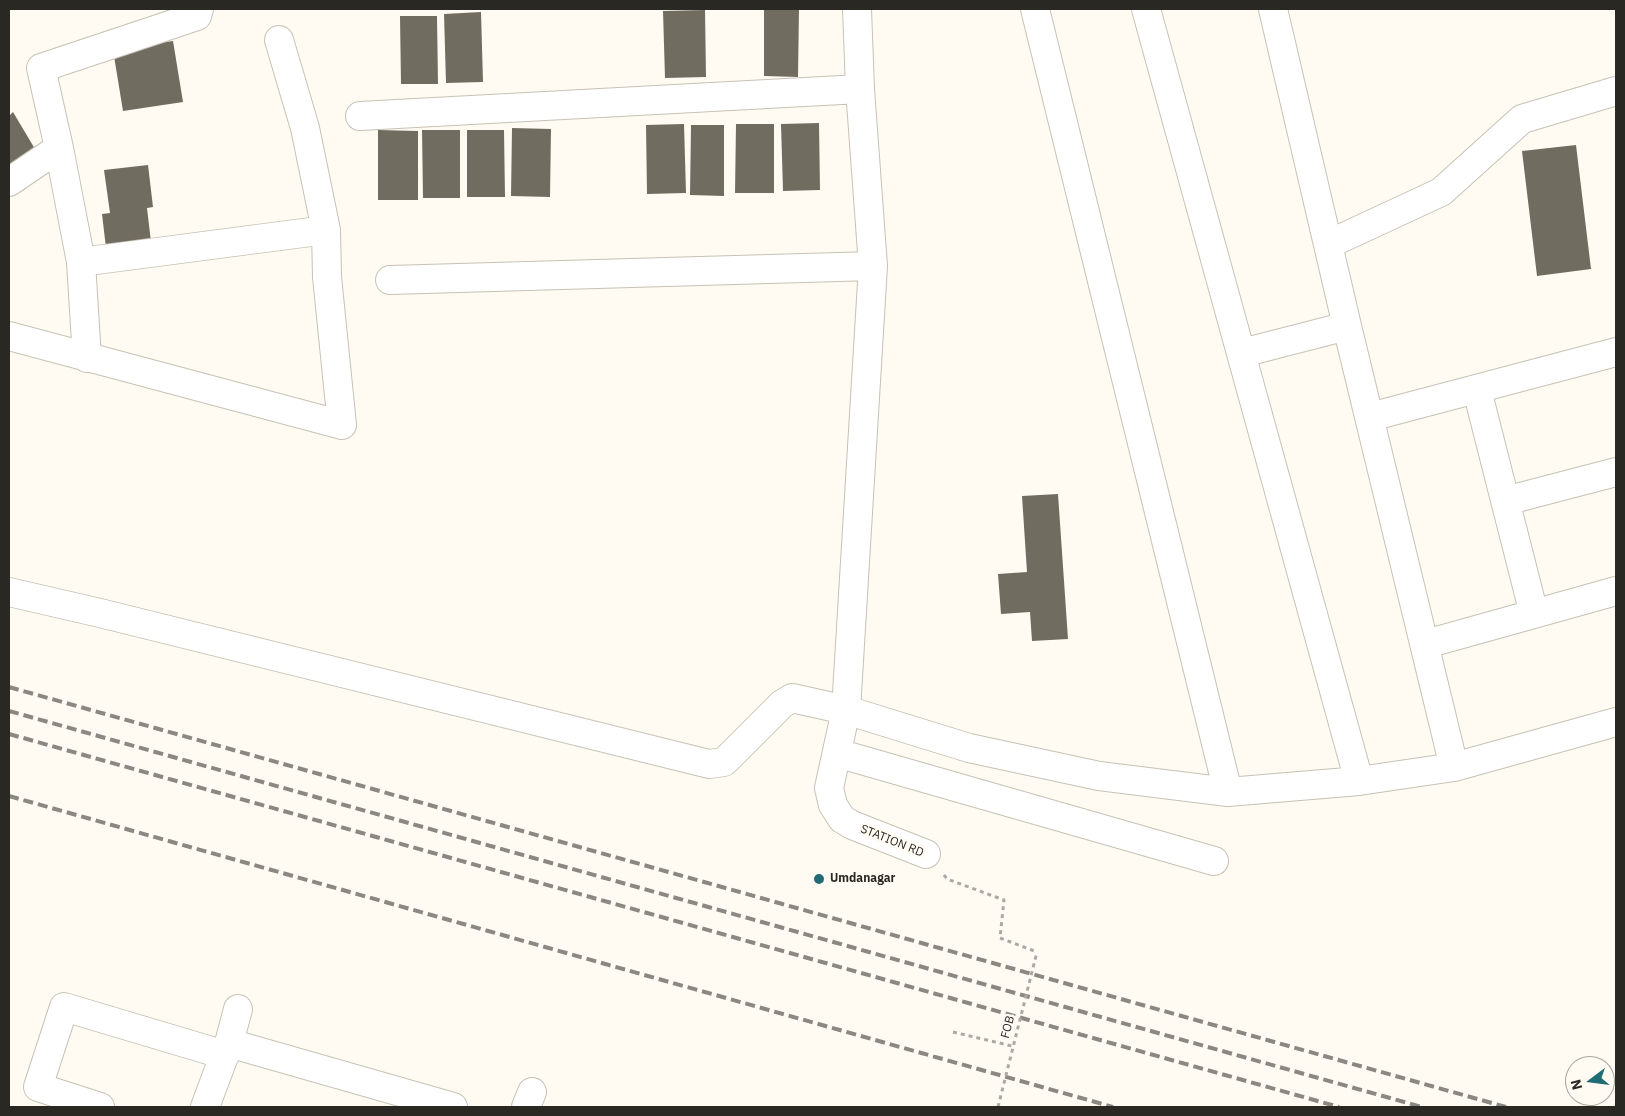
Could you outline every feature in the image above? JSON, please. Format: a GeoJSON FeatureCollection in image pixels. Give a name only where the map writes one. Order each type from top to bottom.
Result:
{"type":"FeatureCollection","features":[{"type":"Feature","properties":{"kind":"street"},"geometry":{"type":"LineString","coordinates":[[87,358],[81,262],[41,68],[197,16],[199,9]]}},
{"type":"Feature","properties":{"kind":"street","name":"STATION RD"},"geometry":{"type":"LineString","coordinates":[[857,9],[860,89],[873,266],[846,710],[829,788],[833,805],[842,819],[852,825],[926,854]]}},
{"type":"Feature","properties":{"kind":"street"},"geometry":{"type":"LineString","coordinates":[[1035,9],[1228,792]]}},
{"type":"Feature","properties":{"kind":"street"},"geometry":{"type":"LineString","coordinates":[[1146,9],[1359,781]]}},
{"type":"Feature","properties":{"kind":"street"},"geometry":{"type":"LineString","coordinates":[[1273,9],[1347,326],[1426,644],[1454,767]]}},
{"type":"Feature","properties":{"kind":"street"},"geometry":{"type":"LineString","coordinates":[[9,336],[342,426],[327,277],[326,230],[305,128],[279,40]]}},
{"type":"Feature","properties":{"kind":"street"},"geometry":{"type":"LineString","coordinates":[[360,116],[860,89]]}},
{"type":"Feature","properties":{"kind":"street"},"geometry":{"type":"LineString","coordinates":[[1329,244],[1441,192],[1522,119],[1616,91]]}},
{"type":"Feature","properties":{"kind":"street"},"geometry":{"type":"LineString","coordinates":[[9,182],[59,148]]}},
{"type":"Feature","properties":{"kind":"street"},"geometry":{"type":"LineString","coordinates":[[81,262],[326,230]]}},
{"type":"Feature","properties":{"kind":"street"},"geometry":{"type":"LineString","coordinates":[[390,280],[873,266]]}},
{"type":"Feature","properties":{"kind":"street"},"geometry":{"type":"LineString","coordinates":[[1242,353],[1347,326]]}},
{"type":"Feature","properties":{"kind":"street"},"geometry":{"type":"LineString","coordinates":[[1370,417],[1616,352]]}},
{"type":"Feature","properties":{"kind":"street"},"geometry":{"type":"LineString","coordinates":[[1476,390],[1534,614]]}},
{"type":"Feature","properties":{"kind":"street"},"geometry":{"type":"LineString","coordinates":[[1505,501],[1616,472]]}},
{"type":"Feature","properties":{"kind":"street"},"geometry":{"type":"LineString","coordinates":[[1426,644],[1616,591]]}},
{"type":"Feature","properties":{"kind":"street"},"geometry":{"type":"LineString","coordinates":[[9,592],[109,615],[709,764],[724,762],[782,704],[792,698],[846,710],[969,748],[1098,776],[1228,792],[1359,781],[1454,767],[1616,722]]}},
{"type":"Feature","properties":{"kind":"street"},"geometry":{"type":"LineString","coordinates":[[836,752],[1214,861]]}},
{"type":"Feature","properties":{"kind":"street"},"geometry":{"type":"LineString","coordinates":[[100,1107],[38,1087],[64,1008],[453,1107]]}},
{"type":"Feature","properties":{"kind":"street"},"geometry":{"type":"LineString","coordinates":[[205,1107],[227,1049],[238,1009]]}},
{"type":"Feature","properties":{"kind":"path","name":"STATION RD"},"geometry":{"type":"LineString","coordinates":[[926,854],[937,862],[947,879],[1004,900],[1000,938],[1037,952]]}},
{"type":"Feature","properties":{"kind":"path","name":"FOB"},"geometry":{"type":"LineString","coordinates":[[998,1107],[1037,952]]}},
{"type":"Feature","properties":{"kind":"path"},"geometry":{"type":"LineString","coordinates":[[953,1032],[1012,1046]]}},
{"type":"Feature","properties":{"kind":"building"},"geometry":{"type":"Polygon","coordinates":[[[764,9],[799,9],[798,77],[764,76],[764,9]]]}},
{"type":"Feature","properties":{"kind":"building"},"geometry":{"type":"Polygon","coordinates":[[[705,10],[706,77],[665,78],[663,11],[705,10]]]}},
{"type":"Feature","properties":{"kind":"building"},"geometry":{"type":"Polygon","coordinates":[[[481,12],[483,82],[446,83],[444,14],[481,12]]]}},
{"type":"Feature","properties":{"kind":"building"},"geometry":{"type":"Polygon","coordinates":[[[400,16],[437,16],[438,84],[401,84],[400,16]]]}},
{"type":"Feature","properties":{"kind":"building"},"geometry":{"type":"Polygon","coordinates":[[[173,41],[183,102],[123,111],[113,50],[173,41]]]}},
{"type":"Feature","properties":{"kind":"building"},"geometry":{"type":"Polygon","coordinates":[[[13,112],[35,149],[9,165],[9,116],[13,112]]]}},
{"type":"Feature","properties":{"kind":"building"},"geometry":{"type":"Polygon","coordinates":[[[819,123],[820,190],[783,191],[781,124],[819,123]]]}},
{"type":"Feature","properties":{"kind":"building"},"geometry":{"type":"Polygon","coordinates":[[[684,124],[686,193],[647,194],[646,125],[684,124]]]}},
{"type":"Feature","properties":{"kind":"building"},"geometry":{"type":"Polygon","coordinates":[[[736,124],[774,124],[774,193],[735,193],[736,124]]]}},
{"type":"Feature","properties":{"kind":"building"},"geometry":{"type":"Polygon","coordinates":[[[691,125],[724,125],[724,196],[690,195],[691,125]]]}},
{"type":"Feature","properties":{"kind":"building"},"geometry":{"type":"Polygon","coordinates":[[[512,128],[551,129],[550,197],[511,196],[512,128]]]}},
{"type":"Feature","properties":{"kind":"building"},"geometry":{"type":"Polygon","coordinates":[[[378,130],[418,131],[418,200],[378,200],[378,130]]]}},
{"type":"Feature","properties":{"kind":"building"},"geometry":{"type":"Polygon","coordinates":[[[422,130],[460,130],[460,198],[423,198],[422,130]]]}},
{"type":"Feature","properties":{"kind":"building"},"geometry":{"type":"Polygon","coordinates":[[[467,130],[504,130],[505,197],[467,197],[467,130]]]}},
{"type":"Feature","properties":{"kind":"building"},"geometry":{"type":"Polygon","coordinates":[[[1576,145],[1591,269],[1537,276],[1522,151],[1576,145]]]}},
{"type":"Feature","properties":{"kind":"building"},"geometry":{"type":"Polygon","coordinates":[[[148,165],[153,207],[147,208],[151,242],[106,248],[102,214],[110,213],[104,170],[148,165]]]}},
{"type":"Feature","properties":{"kind":"building"},"geometry":{"type":"Polygon","coordinates":[[[1058,494],[1068,639],[1032,641],[1030,612],[1001,614],[998,574],[1027,572],[1022,496],[1058,494]]]}},
{"type":"Feature","properties":{"kind":"railway"},"geometry":{"type":"LineString","coordinates":[[9,687],[1506,1107]]}},
{"type":"Feature","properties":{"kind":"railway"},"geometry":{"type":"LineString","coordinates":[[9,711],[1422,1107]]}},
{"type":"Feature","properties":{"kind":"railway"},"geometry":{"type":"LineString","coordinates":[[9,734],[1339,1107]]}},
{"type":"Feature","properties":{"kind":"railway"},"geometry":{"type":"LineString","coordinates":[[9,796],[1113,1107]]}},
{"type":"Feature","properties":{"kind":"place","name":"Umdanagar"},"geometry":{"type":"Point","coordinates":[819,879]}}]}
